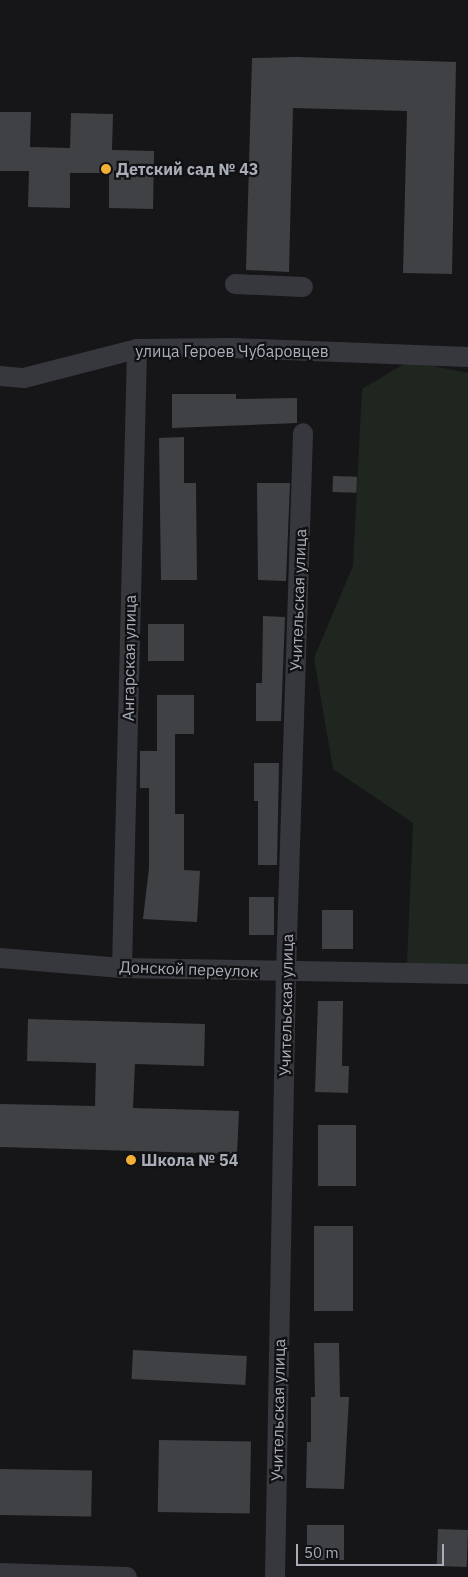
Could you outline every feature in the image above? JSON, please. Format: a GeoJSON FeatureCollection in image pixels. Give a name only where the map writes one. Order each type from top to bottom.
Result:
{"type":"FeatureCollection","features":[{"type":"Feature","properties":{"kind":"street"},"geometry":{"type":"LineString","coordinates":[[235,284],[303,287]]}},
{"type":"Feature","properties":{"kind":"street","name":"улица Героев Чубаровцев"},"geometry":{"type":"LineString","coordinates":[[0,376],[24,378],[137,349],[232,348],[468,356]]}},
{"type":"Feature","properties":{"kind":"street","name":"Ангарская улица"},"geometry":{"type":"LineString","coordinates":[[122,968],[137,349]]}},
{"type":"Feature","properties":{"kind":"street","name":"Учительская улица"},"geometry":{"type":"LineString","coordinates":[[275,1577],[286,972],[302,434]]}},
{"type":"Feature","properties":{"kind":"street","name":"Донской переулок"},"geometry":{"type":"LineString","coordinates":[[0,958],[122,968],[468,974]]}},
{"type":"Feature","properties":{"kind":"street"},"geometry":{"type":"LineString","coordinates":[[0,1573],[127,1577]]}},
{"type":"Feature","properties":{"kind":"shaded area"},"geometry":{"type":"Polygon","coordinates":[[[409,361],[468,373],[468,966],[407,964],[413,823],[333,769],[314,658],[353,566],[362,389],[409,361]]]}},
{"type":"Feature","properties":{"kind":"building"},"geometry":{"type":"Polygon","coordinates":[[[297,57],[456,62],[452,274],[403,273],[407,111],[293,108],[289,272],[246,270],[252,58],[297,57]]]}},
{"type":"Feature","properties":{"kind":"building"},"geometry":{"type":"Polygon","coordinates":[[[0,112],[31,112],[30,147],[70,148],[71,113],[113,114],[112,150],[154,151],[153,209],[109,208],[109,173],[70,173],[70,208],[28,207],[29,171],[0,171],[0,112]]]}},
{"type":"Feature","properties":{"kind":"building"},"geometry":{"type":"Polygon","coordinates":[[[172,394],[236,394],[236,399],[297,398],[297,423],[172,428],[172,394]]]}},
{"type":"Feature","properties":{"kind":"building"},"geometry":{"type":"Polygon","coordinates":[[[184,437],[184,483],[196,483],[197,580],[161,580],[159,438],[184,437]]]}},
{"type":"Feature","properties":{"kind":"building"},"geometry":{"type":"Polygon","coordinates":[[[333,476],[357,477],[356,493],[332,492],[333,476]]]}},
{"type":"Feature","properties":{"kind":"building"},"geometry":{"type":"Polygon","coordinates":[[[257,483],[290,483],[286,581],[258,580],[257,483]]]}},
{"type":"Feature","properties":{"kind":"building"},"geometry":{"type":"Polygon","coordinates":[[[263,616],[285,617],[281,721],[256,721],[256,683],[262,683],[263,616]]]}},
{"type":"Feature","properties":{"kind":"building"},"geometry":{"type":"Polygon","coordinates":[[[148,624],[184,624],[184,661],[148,661],[148,624]]]}},
{"type":"Feature","properties":{"kind":"building"},"geometry":{"type":"Polygon","coordinates":[[[157,695],[194,695],[194,734],[175,734],[175,814],[184,814],[184,870],[200,871],[197,922],[143,919],[149,868],[149,788],[140,788],[140,751],[157,751],[157,695]]]}},
{"type":"Feature","properties":{"kind":"building"},"geometry":{"type":"Polygon","coordinates":[[[254,763],[279,763],[277,865],[258,865],[258,801],[254,801],[254,763]]]}},
{"type":"Feature","properties":{"kind":"building"},"geometry":{"type":"Polygon","coordinates":[[[249,897],[274,897],[274,935],[249,935],[249,897]]]}},
{"type":"Feature","properties":{"kind":"building"},"geometry":{"type":"Polygon","coordinates":[[[322,910],[353,910],[353,949],[322,949],[322,910]]]}},
{"type":"Feature","properties":{"kind":"building"},"geometry":{"type":"Polygon","coordinates":[[[318,1001],[343,1001],[342,1066],[349,1066],[348,1093],[315,1092],[318,1001]]]}},
{"type":"Feature","properties":{"kind":"building"},"geometry":{"type":"Polygon","coordinates":[[[28,1019],[205,1024],[204,1066],[135,1064],[133,1108],[239,1111],[237,1154],[0,1147],[0,1104],[95,1106],[96,1063],[27,1061],[28,1019]]]}},
{"type":"Feature","properties":{"kind":"building"},"geometry":{"type":"Polygon","coordinates":[[[318,1125],[356,1125],[356,1186],[318,1186],[318,1125]]]}},
{"type":"Feature","properties":{"kind":"building"},"geometry":{"type":"Polygon","coordinates":[[[314,1226],[353,1226],[353,1311],[314,1311],[314,1226]]]}},
{"type":"Feature","properties":{"kind":"building"},"geometry":{"type":"Polygon","coordinates":[[[314,1343],[339,1343],[340,1397],[349,1397],[344,1489],[306,1488],[307,1442],[311,1442],[311,1397],[315,1397],[314,1343]]]}},
{"type":"Feature","properties":{"kind":"building"},"geometry":{"type":"Polygon","coordinates":[[[133,1350],[247,1356],[245,1385],[131,1379],[133,1350]]]}},
{"type":"Feature","properties":{"kind":"building"},"geometry":{"type":"Polygon","coordinates":[[[159,1440],[251,1442],[250,1514],[158,1512],[159,1440]]]}},
{"type":"Feature","properties":{"kind":"building"},"geometry":{"type":"Polygon","coordinates":[[[0,1469],[92,1471],[91,1517],[0,1515],[0,1469]]]}},
{"type":"Feature","properties":{"kind":"building"},"geometry":{"type":"Polygon","coordinates":[[[307,1525],[344,1525],[344,1560],[307,1560],[307,1525]]]}},
{"type":"Feature","properties":{"kind":"building"},"geometry":{"type":"Polygon","coordinates":[[[438,1529],[468,1530],[467,1567],[437,1566],[438,1529]]]}},
{"type":"Feature","properties":{"kind":"place","name":"Детский сад № 43"},"geometry":{"type":"Point","coordinates":[106,169]}},
{"type":"Feature","properties":{"kind":"place","name":"Школа № 54"},"geometry":{"type":"Point","coordinates":[131,1160]}}]}
